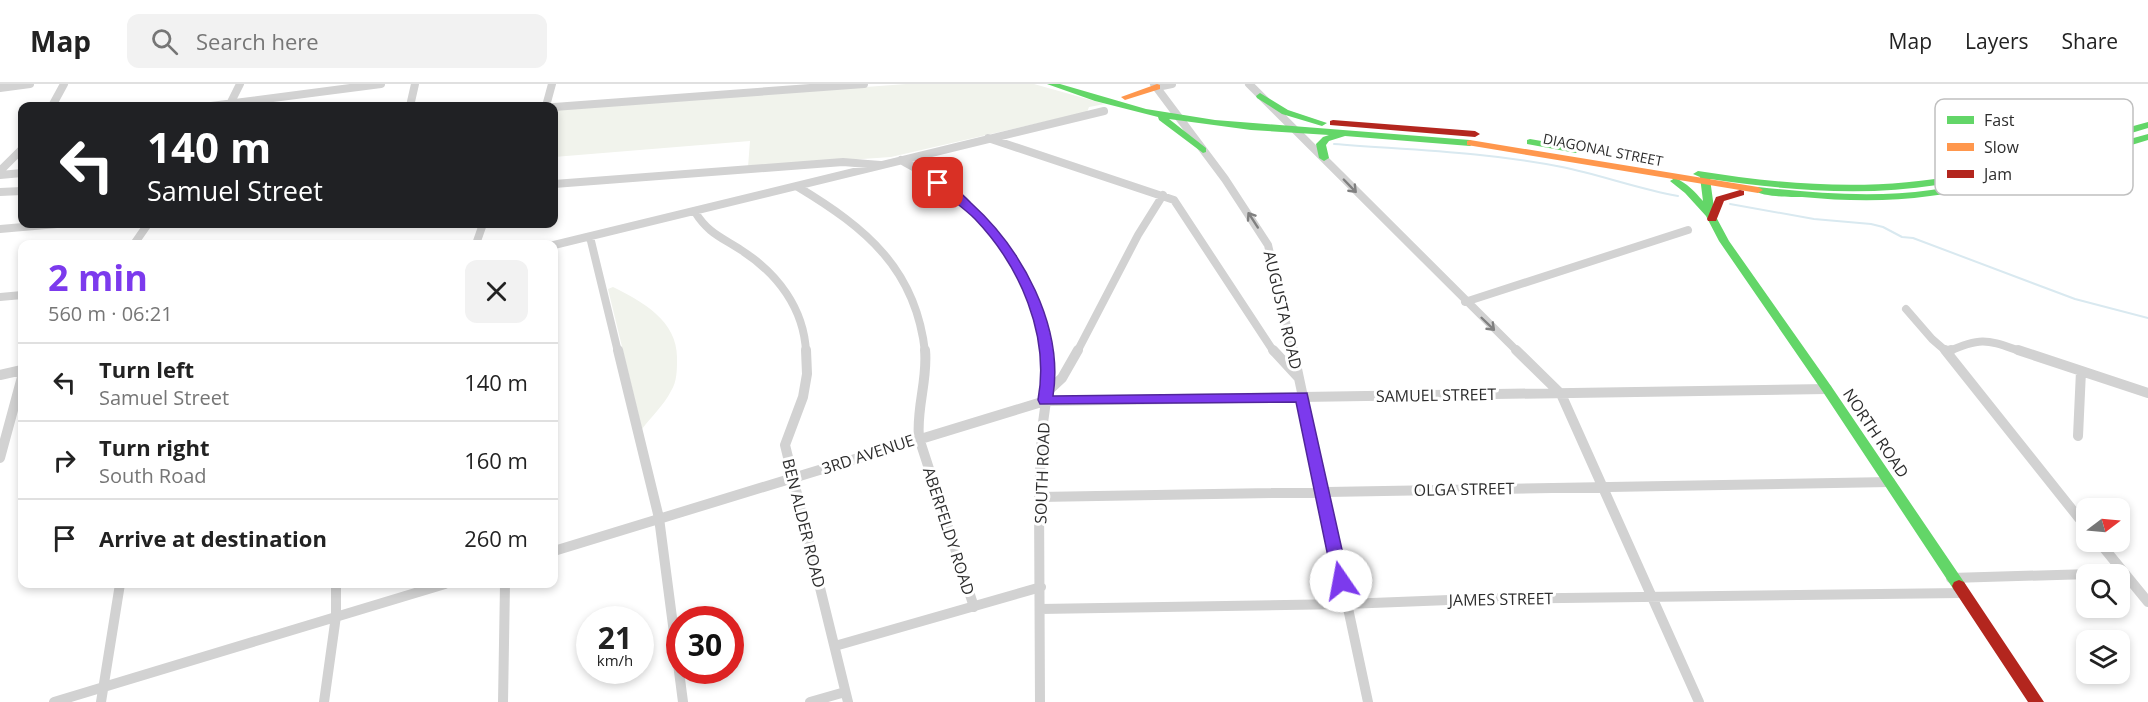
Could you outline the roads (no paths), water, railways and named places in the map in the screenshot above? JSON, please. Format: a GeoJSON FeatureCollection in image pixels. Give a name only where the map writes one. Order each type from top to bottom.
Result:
{"type":"FeatureCollection","features":[{"type":"Feature","properties":{"kind":"main road","name":"DIAGONAL STREET"},"geometry":{"type":"LineString","coordinates":[[1051,84],[1149,112],[1247,119],[1352,134],[1506,147],[1664,176],[1849,187],[1935,181]]}},
{"type":"Feature","properties":{"kind":"main road","name":"DIAGONAL STREET"},"geometry":{"type":"LineString","coordinates":[[1074,84],[1176,113]]}},
{"type":"Feature","properties":{"kind":"main road"},"geometry":{"type":"LineString","coordinates":[[1125,97],[1156,86]]}},
{"type":"Feature","properties":{"kind":"main road"},"geometry":{"type":"LineString","coordinates":[[1260,96],[1285,112],[1322,123]]}},
{"type":"Feature","properties":{"kind":"main road"},"geometry":{"type":"LineString","coordinates":[[1149,112],[1181,131],[1203,150]]}},
{"type":"Feature","properties":{"kind":"main road","name":"DIAGONAL STREET"},"geometry":{"type":"LineString","coordinates":[[1290,125],[1322,123],[1433,129],[1500,137],[1754,191],[1863,196],[1935,192]]}},
{"type":"Feature","properties":{"kind":"main road","name":"DIAGONAL STREET"},"geometry":{"type":"LineString","coordinates":[[2133,129],[2148,125]]}},
{"type":"Feature","properties":{"kind":"main road"},"geometry":{"type":"LineString","coordinates":[[1323,158],[1320,149],[1323,142],[1331,137],[1352,134]]}},
{"type":"Feature","properties":{"kind":"main road","name":"DIAGONAL STREET"},"geometry":{"type":"LineString","coordinates":[[2133,141],[2148,137]]}},
{"type":"Feature","properties":{"kind":"main road"},"geometry":{"type":"LineString","coordinates":[[1664,176],[1689,191],[1711,217]]}},
{"type":"Feature","properties":{"kind":"main road","name":"NORTH ROAD"},"geometry":{"type":"LineString","coordinates":[[1706,180],[1711,217],[1743,270],[1827,388],[1951,578],[2036,702]]}},
{"type":"Feature","properties":{"kind":"main road"},"geometry":{"type":"LineString","coordinates":[[1711,217],[1720,200],[1729,195],[1754,191]]}},
{"type":"Feature","properties":{"kind":"street"},"geometry":{"type":"LineString","coordinates":[[0,88],[30,84]]}},
{"type":"Feature","properties":{"kind":"street"},"geometry":{"type":"LineString","coordinates":[[53,102],[64,84]]}},
{"type":"Feature","properties":{"kind":"street"},"geometry":{"type":"LineString","coordinates":[[231,102],[240,84]]}},
{"type":"Feature","properties":{"kind":"street"},"geometry":{"type":"LineString","coordinates":[[251,102],[381,84]]}},
{"type":"Feature","properties":{"kind":"street"},"geometry":{"type":"LineString","coordinates":[[411,102],[415,84]]}},
{"type":"Feature","properties":{"kind":"street"},"geometry":{"type":"LineString","coordinates":[[547,102],[552,84]]}},
{"type":"Feature","properties":{"kind":"street"},"geometry":{"type":"LineString","coordinates":[[728,94],[729,84]]}},
{"type":"Feature","properties":{"kind":"street"},"geometry":{"type":"LineString","coordinates":[[558,107],[864,84]]}},
{"type":"Feature","properties":{"kind":"street"},"geometry":{"type":"LineString","coordinates":[[1156,86],[1172,84]]}},
{"type":"Feature","properties":{"kind":"street"},"geometry":{"type":"LineString","coordinates":[[1249,84],[1561,394],[1700,702]]}},
{"type":"Feature","properties":{"kind":"street","name":"AUGUSTA ROAD"},"geometry":{"type":"LineString","coordinates":[[1156,86],[1225,179],[1268,245],[1299,378],[1368,702]]}},
{"type":"Feature","properties":{"kind":"street"},"geometry":{"type":"LineString","coordinates":[[558,244],[1104,111]]}},
{"type":"Feature","properties":{"kind":"street"},"geometry":{"type":"LineString","coordinates":[[987,138],[1174,200],[1275,354],[1299,378]]}},
{"type":"Feature","properties":{"kind":"street"},"geometry":{"type":"LineString","coordinates":[[0,173],[18,153]]}},
{"type":"Feature","properties":{"kind":"street","name":"SOUTH ROAD"},"geometry":{"type":"LineString","coordinates":[[901,160],[951,191],[997,237],[1019,270],[1032,297],[1041,326],[1047,357],[1047,396],[1039,497],[1040,702]]}},
{"type":"Feature","properties":{"kind":"street"},"geometry":{"type":"LineString","coordinates":[[558,184],[843,162],[882,165]]}},
{"type":"Feature","properties":{"kind":"street"},"geometry":{"type":"LineString","coordinates":[[0,173],[18,173]]}},
{"type":"Feature","properties":{"kind":"street","name":"ABERFELDY ROAD"},"geometry":{"type":"LineString","coordinates":[[798,187],[850,219],[868,234],[891,258],[904,277],[924,334],[926,375],[920,410],[919,438],[974,607]]}},
{"type":"Feature","properties":{"kind":"street"},"geometry":{"type":"LineString","coordinates":[[0,192],[18,191]]}},
{"type":"Feature","properties":{"kind":"street"},"geometry":{"type":"LineString","coordinates":[[1047,396],[1071,363],[1134,243],[1163,195]]}},
{"type":"Feature","properties":{"kind":"street","name":"BEN ALDER ROAD"},"geometry":{"type":"LineString","coordinates":[[695,212],[704,227],[743,251],[768,270],[787,292],[805,332],[807,374],[803,397],[785,445],[846,697]]}},
{"type":"Feature","properties":{"kind":"street"},"geometry":{"type":"LineString","coordinates":[[0,229],[18,227]]}},
{"type":"Feature","properties":{"kind":"street"},"geometry":{"type":"LineString","coordinates":[[1466,302],[1688,230]]}},
{"type":"Feature","properties":{"kind":"street"},"geometry":{"type":"LineString","coordinates":[[590,237],[659,518],[683,702]]}},
{"type":"Feature","properties":{"kind":"street"},"geometry":{"type":"LineString","coordinates":[[0,297],[18,295]]}},
{"type":"Feature","properties":{"kind":"street"},"geometry":{"type":"LineString","coordinates":[[1906,309],[1932,339],[1947,352],[1977,393],[2076,515]]}},
{"type":"Feature","properties":{"kind":"street"},"geometry":{"type":"LineString","coordinates":[[1947,352],[1971,340],[1981,340],[2148,393]]}},
{"type":"Feature","properties":{"kind":"street"},"geometry":{"type":"LineString","coordinates":[[2078,436],[2081,371]]}},
{"type":"Feature","properties":{"kind":"street"},"geometry":{"type":"LineString","coordinates":[[0,374],[18,373]]}},
{"type":"Feature","properties":{"kind":"street"},"geometry":{"type":"LineString","coordinates":[[0,458],[18,385]]}},
{"type":"Feature","properties":{"kind":"street","name":"SAMUEL STREET"},"geometry":{"type":"LineString","coordinates":[[1047,396],[1302,397],[1827,388]]}},
{"type":"Feature","properties":{"kind":"street","name":"3RD AVENUE"},"geometry":{"type":"LineString","coordinates":[[558,550],[794,478],[1047,396]]}},
{"type":"Feature","properties":{"kind":"street","name":"OLGA STREET"},"geometry":{"type":"LineString","coordinates":[[1039,497],[1322,490],[1603,488],[1890,482]]}},
{"type":"Feature","properties":{"kind":"street"},"geometry":{"type":"LineString","coordinates":[[2107,552],[2117,564]]}},
{"type":"Feature","properties":{"kind":"street"},"geometry":{"type":"LineString","coordinates":[[1951,578],[2076,574]]}},
{"type":"Feature","properties":{"kind":"street"},"geometry":{"type":"LineString","coordinates":[[2130,580],[2148,602]]}},
{"type":"Feature","properties":{"kind":"street"},"geometry":{"type":"LineString","coordinates":[[835,646],[1041,587]]}},
{"type":"Feature","properties":{"kind":"street"},"geometry":{"type":"LineString","coordinates":[[101,702],[119,588]]}},
{"type":"Feature","properties":{"kind":"street"},"geometry":{"type":"LineString","coordinates":[[324,702],[336,616],[336,588]]}},
{"type":"Feature","properties":{"kind":"street"},"geometry":{"type":"LineString","coordinates":[[54,702],[431,588]]}},
{"type":"Feature","properties":{"kind":"street"},"geometry":{"type":"LineString","coordinates":[[503,702],[505,588]]}},
{"type":"Feature","properties":{"kind":"street","name":"JAMES STREET"},"geometry":{"type":"LineString","coordinates":[[1040,609],[1346,604],[1475,599],[1961,593]]}},
{"type":"Feature","properties":{"kind":"street"},"geometry":{"type":"LineString","coordinates":[[810,702],[846,697]]}},
{"type":"Feature","properties":{"kind":"waterway"},"geometry":{"type":"LineString","coordinates":[[1334,144],[1448,152],[1534,162],[1577,170],[1678,196]]}},
{"type":"Feature","properties":{"kind":"waterway"},"geometry":{"type":"LineString","coordinates":[[1730,204],[1814,219],[1883,227],[1902,237],[1913,238],[2075,299],[2148,318]]}}]}
